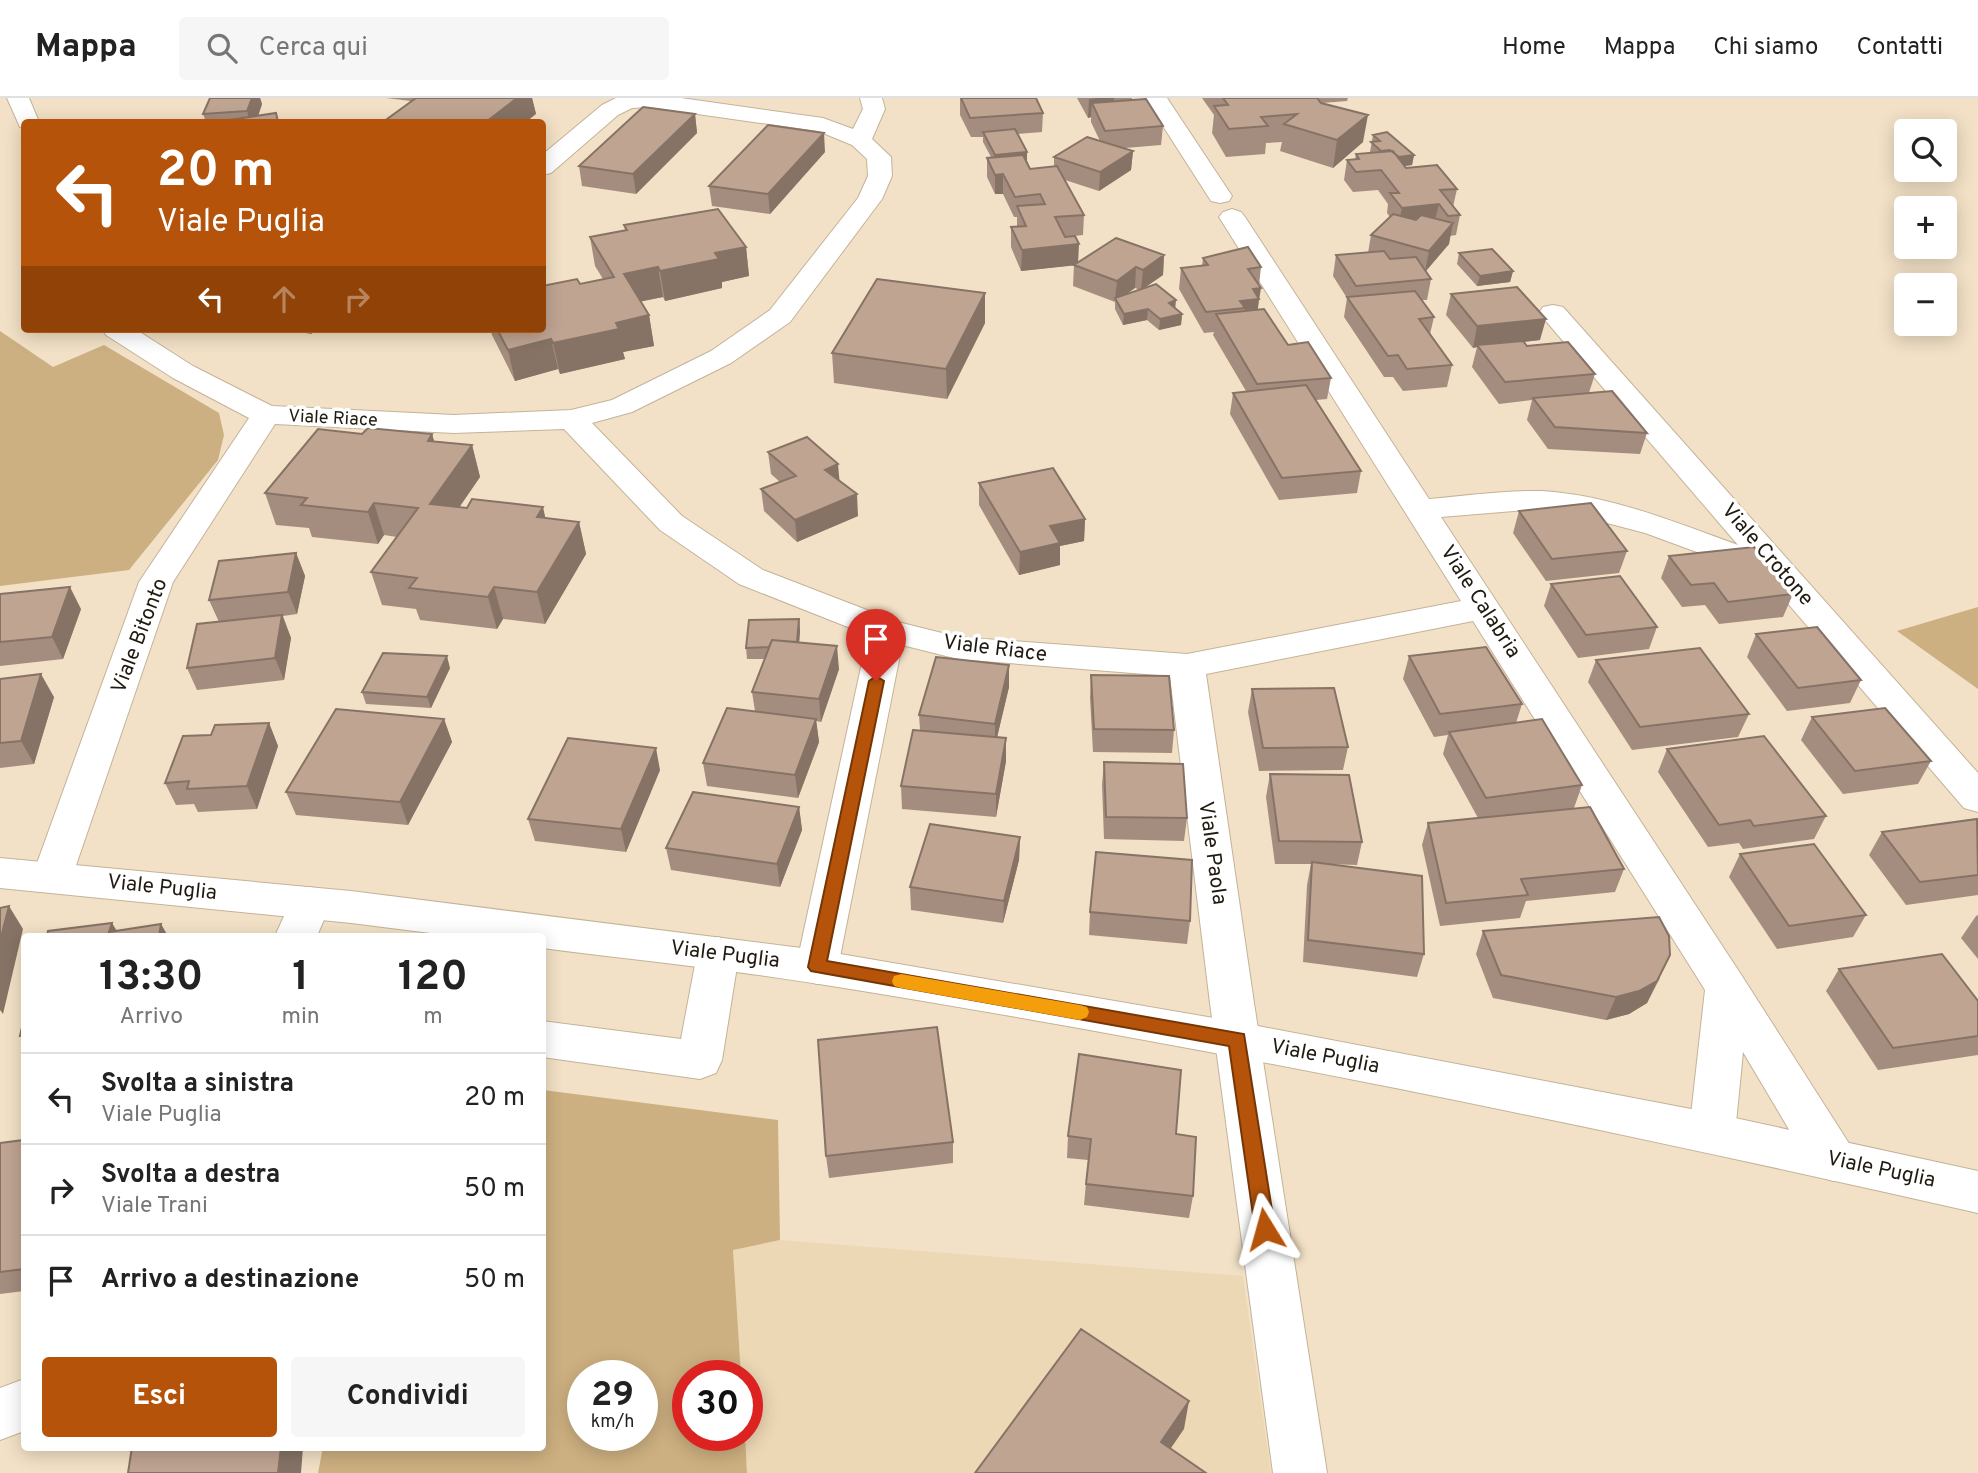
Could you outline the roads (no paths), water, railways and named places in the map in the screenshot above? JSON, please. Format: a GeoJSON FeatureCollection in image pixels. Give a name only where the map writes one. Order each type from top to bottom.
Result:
{"type":"FeatureCollection","features":[{"type":"Feature","properties":{"kind":"street"},"geometry":{"type":"LineString","coordinates":[[18,98],[27,119]]}},
{"type":"Feature","properties":{"kind":"street"},"geometry":{"type":"LineString","coordinates":[[546,165],[623,99],[776,116],[823,125],[860,140],[874,109],[871,98]]}},
{"type":"Feature","properties":{"kind":"street","name":"Viale Calabria"},"geometry":{"type":"LineString","coordinates":[[1156,98],[1727,988],[1833,1160]]}},
{"type":"Feature","properties":{"kind":"street","name":"Viale Riace"},"geometry":{"type":"LineString","coordinates":[[122,333],[183,372],[266,415],[454,424],[572,419],[622,406],[672,383],[748,340],[780,316],[870,199],[880,176],[879,158],[860,140]]}},
{"type":"Feature","properties":{"kind":"street","name":"Viale Crotone"},"geometry":{"type":"LineString","coordinates":[[1553,313],[1783,572],[1978,798]]}},
{"type":"Feature","properties":{"kind":"street","name":"Viale Bitonto"},"geometry":{"type":"LineString","coordinates":[[52,877],[156,583],[266,415]]}},
{"type":"Feature","properties":{"kind":"street","name":"Viale Riace"},"geometry":{"type":"LineString","coordinates":[[572,419],[671,523],[751,577],[887,630],[958,648],[1187,666],[1483,608]]}},
{"type":"Feature","properties":{"kind":"street"},"geometry":{"type":"LineString","coordinates":[[1419,509],[1544,501],[1580,507],[1624,518],[1783,572]]}},
{"type":"Feature","properties":{"kind":"street"},"geometry":{"type":"LineString","coordinates":[[817,967],[887,630]]}},
{"type":"Feature","properties":{"kind":"street","name":"Viale Paola"},"geometry":{"type":"LineString","coordinates":[[1187,666],[1237,1040],[1300,1473]]}},
{"type":"Feature","properties":{"kind":"street","name":"Viale Puglia"},"geometry":{"type":"LineString","coordinates":[[0,873],[52,877],[303,920],[462,933]]}},
{"type":"Feature","properties":{"kind":"street","name":"Viale Puglia"},"geometry":{"type":"LineString","coordinates":[[546,940],[718,954],[817,967],[1237,1040],[1712,1133],[1978,1192]]}},
{"type":"Feature","properties":{"kind":"street"},"geometry":{"type":"LineString","coordinates":[[546,1040],[700,1060],[718,954]]}},
{"type":"Feature","properties":{"kind":"street"},"geometry":{"type":"LineString","coordinates":[[1712,1133],[1727,988]]}},
{"type":"Feature","properties":{"kind":"street"},"geometry":{"type":"LineString","coordinates":[[0,1414],[21,1406]]}}]}
